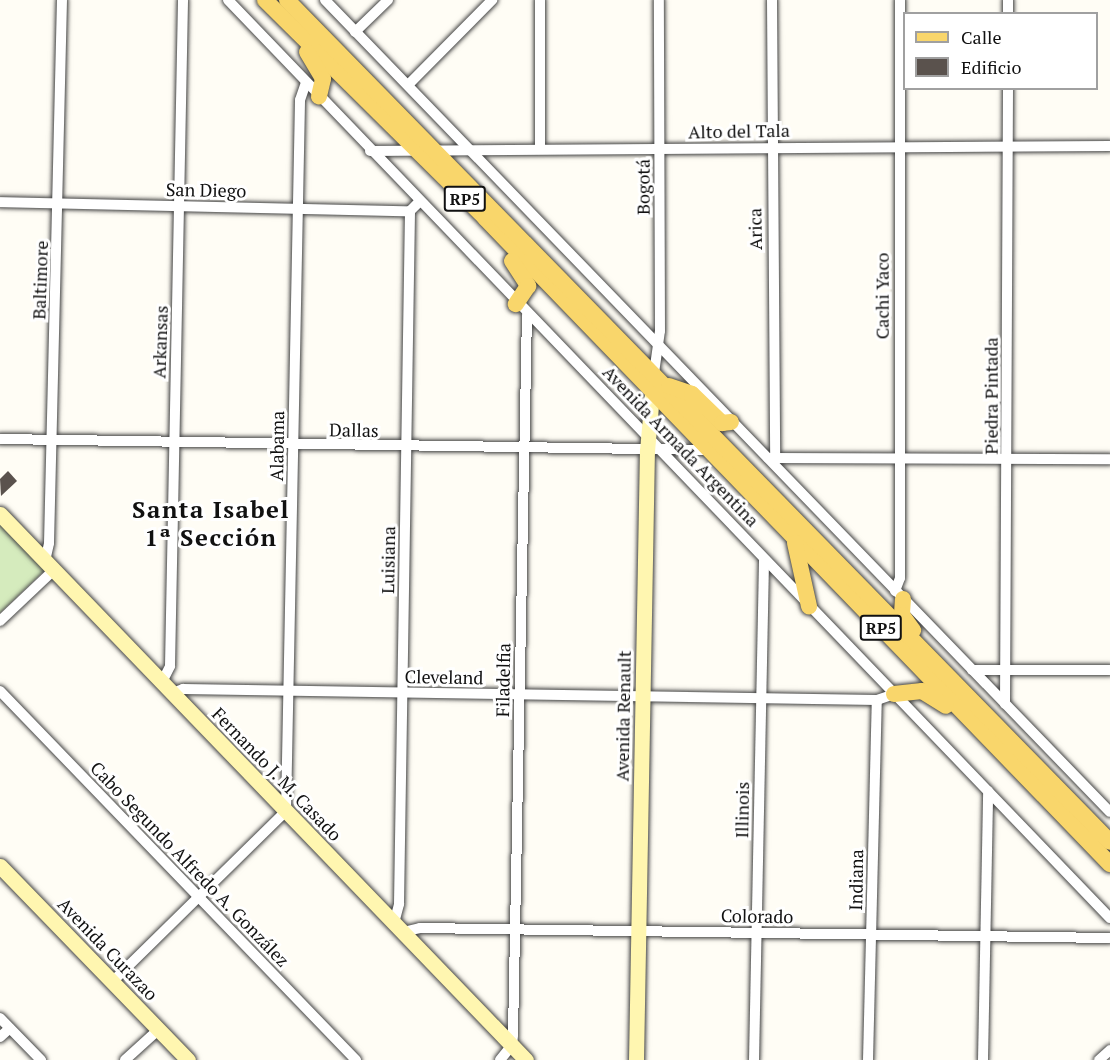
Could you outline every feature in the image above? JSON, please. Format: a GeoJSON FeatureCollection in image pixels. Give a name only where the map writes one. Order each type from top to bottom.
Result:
{"type":"FeatureCollection","features":[{"type":"Feature","properties":{"kind":"main road"},"geometry":{"type":"LineString","coordinates":[[276,3],[280,22],[320,70],[323,79],[319,97]]}},
{"type":"Feature","properties":{"kind":"main road","name":"Avenida Armada Argentina"},"geometry":{"type":"LineString","coordinates":[[276,3],[414,149],[660,389],[1110,842]]}},
{"type":"Feature","properties":{"kind":"main road","name":"Avenida Armada Argentina"},"geometry":{"type":"LineString","coordinates":[[276,3],[433,149],[654,373],[660,389],[707,450],[1110,864]]}},
{"type":"Feature","properties":{"kind":"main road"},"geometry":{"type":"LineString","coordinates":[[485,218],[489,233],[527,281],[522,309]]}},
{"type":"Feature","properties":{"kind":"main road"},"geometry":{"type":"LineString","coordinates":[[660,389],[692,394],[722,423],[731,422]]}},
{"type":"Feature","properties":{"kind":"main road"},"geometry":{"type":"LineString","coordinates":[[792,537],[803,565],[809,606]]}},
{"type":"Feature","properties":{"kind":"main road"},"geometry":{"type":"LineString","coordinates":[[899,595],[900,608],[906,622],[943,663],[960,689]]}},
{"type":"Feature","properties":{"kind":"main road"},"geometry":{"type":"LineString","coordinates":[[894,694],[922,691],[970,719]]}},
{"type":"Feature","properties":{"kind":"main road"},"geometry":{"type":"LineString","coordinates":[[1083,836],[1110,877]]}},
{"type":"Feature","properties":{"kind":"street","name":"Baltimore"},"geometry":{"type":"LineString","coordinates":[[50,565],[62,0]]}},
{"type":"Feature","properties":{"kind":"street","name":"Arkansas"},"geometry":{"type":"LineString","coordinates":[[168,688],[183,0]]}},
{"type":"Feature","properties":{"kind":"street","name":"Avenida Armada Argentina"},"geometry":{"type":"LineString","coordinates":[[228,0],[651,447],[809,606],[1110,918]]}},
{"type":"Feature","properties":{"kind":"street"},"geometry":{"type":"LineString","coordinates":[[325,0],[731,422],[771,458],[899,595],[1110,812]]}},
{"type":"Feature","properties":{"kind":"street"},"geometry":{"type":"LineString","coordinates":[[356,32],[388,0]]}},
{"type":"Feature","properties":{"kind":"street"},"geometry":{"type":"LineString","coordinates":[[408,85],[492,0]]}},
{"type":"Feature","properties":{"kind":"street"},"geometry":{"type":"LineString","coordinates":[[540,0],[540,149]]}},
{"type":"Feature","properties":{"kind":"street","name":"Bogotá"},"geometry":{"type":"LineString","coordinates":[[654,373],[660,331],[659,0]]}},
{"type":"Feature","properties":{"kind":"street","name":"Arica"},"geometry":{"type":"LineString","coordinates":[[771,458],[772,0]]}},
{"type":"Feature","properties":{"kind":"street","name":"Cachi Yaco"},"geometry":{"type":"LineString","coordinates":[[899,595],[900,0]]}},
{"type":"Feature","properties":{"kind":"street","name":"Alabama"},"geometry":{"type":"LineString","coordinates":[[286,811],[300,100],[306,83]]}},
{"type":"Feature","properties":{"kind":"street","name":"Piedra Pintada"},"geometry":{"type":"LineString","coordinates":[[1005,704],[1008,670],[1008,90]]}},
{"type":"Feature","properties":{"kind":"street","name":"Alto del Tala"},"geometry":{"type":"LineString","coordinates":[[370,151],[770,146],[1110,146]]}},
{"type":"Feature","properties":{"kind":"street"},"geometry":{"type":"LineString","coordinates":[[410,211],[420,201]]}},
{"type":"Feature","properties":{"kind":"street","name":"San Diego"},"geometry":{"type":"LineString","coordinates":[[0,202],[410,211]]}},
{"type":"Feature","properties":{"kind":"street","name":"Luisiana"},"geometry":{"type":"LineString","coordinates":[[398,927],[410,211]]}},
{"type":"Feature","properties":{"kind":"street","name":"Filadelfia"},"geometry":{"type":"LineString","coordinates":[[512,1045],[524,449],[522,309]]}},
{"type":"Feature","properties":{"kind":"street","name":"Avenida Renault"},"geometry":{"type":"LineString","coordinates":[[636,1060],[643,697],[651,447],[660,389]]}},
{"type":"Feature","properties":{"kind":"street","name":"Dallas"},"geometry":{"type":"LineString","coordinates":[[0,439],[406,448],[685,447],[707,450]]}},
{"type":"Feature","properties":{"kind":"street"},"geometry":{"type":"LineString","coordinates":[[771,458],[1110,459]]}},
{"type":"Feature","properties":{"kind":"street","name":"Fernando J. M. Casado"},"geometry":{"type":"LineString","coordinates":[[0,514],[526,1060]]}},
{"type":"Feature","properties":{"kind":"street","name":"Illinois"},"geometry":{"type":"LineString","coordinates":[[754,1060],[764,560]]}},
{"type":"Feature","properties":{"kind":"street"},"geometry":{"type":"LineString","coordinates":[[0,621],[50,565]]}},
{"type":"Feature","properties":{"kind":"street"},"geometry":{"type":"LineString","coordinates":[[972,670],[1110,670]]}},
{"type":"Feature","properties":{"kind":"street","name":"Cleveland"},"geometry":{"type":"LineString","coordinates":[[168,688],[877,700],[894,694]]}},
{"type":"Feature","properties":{"kind":"street","name":"Cabo Segundo Alfredo A. González"},"geometry":{"type":"LineString","coordinates":[[0,691],[356,1060]]}},
{"type":"Feature","properties":{"kind":"street","name":"Indiana"},"geometry":{"type":"LineString","coordinates":[[868,1060],[877,700]]}},
{"type":"Feature","properties":{"kind":"street"},"geometry":{"type":"LineString","coordinates":[[983,1060],[988,791]]}},
{"type":"Feature","properties":{"kind":"street"},"geometry":{"type":"LineString","coordinates":[[112,982],[286,811]]}},
{"type":"Feature","properties":{"kind":"street","name":"Avenida Curazao"},"geometry":{"type":"LineString","coordinates":[[0,866],[188,1060]]}},
{"type":"Feature","properties":{"kind":"street","name":"Colorado"},"geometry":{"type":"LineString","coordinates":[[398,927],[1110,938]]}},
{"type":"Feature","properties":{"kind":"street"},"geometry":{"type":"LineString","coordinates":[[0,1018],[41,1060]]}},
{"type":"Feature","properties":{"kind":"street"},"geometry":{"type":"LineString","coordinates":[[0,1037],[10,1028]]}},
{"type":"Feature","properties":{"kind":"street"},"geometry":{"type":"LineString","coordinates":[[125,1060],[158,1030]]}},
{"type":"Feature","properties":{"kind":"street"},"geometry":{"type":"LineString","coordinates":[[500,1060],[512,1045]]}},
{"type":"Feature","properties":{"kind":"street"},"geometry":{"type":"LineString","coordinates":[[1100,1060],[1110,1050]]}},
{"type":"Feature","properties":{"kind":"green space"},"geometry":{"type":"Polygon","coordinates":[[[0,521],[45,570],[0,613],[0,521]]]}},
{"type":"Feature","properties":{"kind":"building"},"geometry":{"type":"Polygon","coordinates":[[[8,471],[17,481],[1,496],[0,479],[8,471]]]}},
{"type":"Feature","properties":{"kind":"district","name":"Santa Isabel 1ª Sección"},"geometry":{"type":"Point","coordinates":[211,524]}}]}
